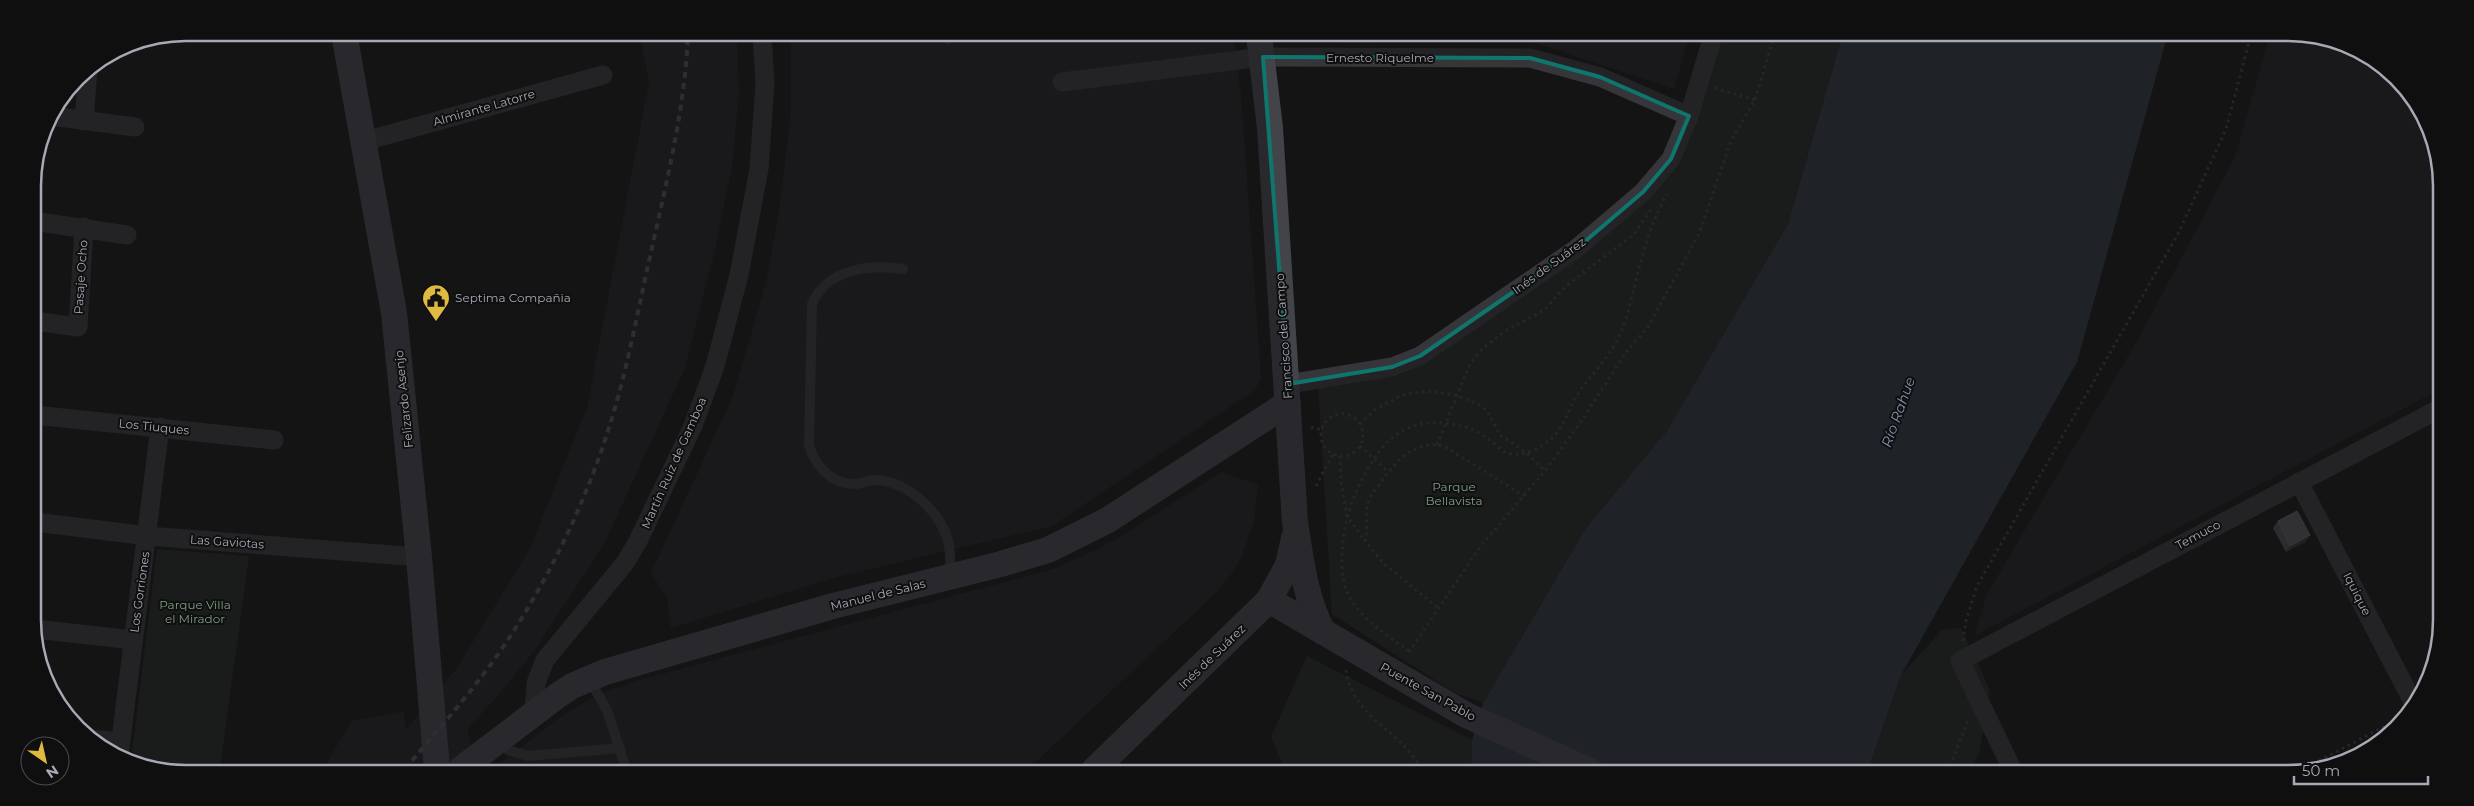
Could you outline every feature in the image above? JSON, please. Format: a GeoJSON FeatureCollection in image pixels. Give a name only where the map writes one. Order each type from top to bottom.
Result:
{"type":"FeatureCollection","features":[{"type":"Feature","properties":{"kind":"street","name":"Felizardo Asenjo"},"geometry":{"type":"LineString","coordinates":[[346,41],[365,141],[394,313],[419,557],[437,765]]}},
{"type":"Feature","properties":{"kind":"street","name":"Martín Ruiz de Gamboa"},"geometry":{"type":"LineString","coordinates":[[534,714],[536,683],[545,660],[625,563],[638,541],[693,426],[715,366],[739,275],[759,169],[765,83],[762,41]]}},
{"type":"Feature","properties":{"kind":"street","name":"Inés de Suárez"},"geometry":{"type":"LineString","coordinates":[[1288,393],[1392,367],[1420,356],[1576,249],[1643,192],[1671,159],[1690,116],[1712,41]]}},
{"type":"Feature","properties":{"kind":"street","name":"Ernesto Riquelme"},"geometry":{"type":"LineString","coordinates":[[1062,82],[1261,46],[1530,58],[1600,77],[1690,116]]}},
{"type":"Feature","properties":{"kind":"street","name":"Francisco del Campo"},"geometry":{"type":"LineString","coordinates":[[1261,46],[1270,128],[1295,522],[1304,582],[1312,612],[1323,632]]}},
{"type":"Feature","properties":{"kind":"street","name":"Almirante Latorre"},"geometry":{"type":"LineString","coordinates":[[365,141],[603,74]]}},
{"type":"Feature","properties":{"kind":"street"},"geometry":{"type":"LineString","coordinates":[[84,121],[87,81]]}},
{"type":"Feature","properties":{"kind":"street"},"geometry":{"type":"LineString","coordinates":[[59,117],[135,127]]}},
{"type":"Feature","properties":{"kind":"street"},"geometry":{"type":"LineString","coordinates":[[42,222],[127,235]]}},
{"type":"Feature","properties":{"kind":"street","name":"Pasaje Ocho"},"geometry":{"type":"LineString","coordinates":[[42,322],[78,327],[84,228]]}},
{"type":"Feature","properties":{"kind":"street","name":"Manuel de Salas"},"geometry":{"type":"LineString","coordinates":[[466,765],[557,696],[589,678],[619,667],[833,606],[951,577],[1048,550],[1087,532],[1288,393]]}},
{"type":"Feature","properties":{"kind":"street","name":"Temuco"},"geometry":{"type":"LineString","coordinates":[[1960,660],[2433,412]]}},
{"type":"Feature","properties":{"kind":"street","name":"Los Tiuques"},"geometry":{"type":"LineString","coordinates":[[41,416],[274,440]]}},
{"type":"Feature","properties":{"kind":"street","name":"Los Gorriones"},"geometry":{"type":"LineString","coordinates":[[120,749],[160,428]]}},
{"type":"Feature","properties":{"kind":"street","name":"Iquique"},"geometry":{"type":"LineString","coordinates":[[2299,482],[2410,697]]}},
{"type":"Feature","properties":{"kind":"street","name":"Inés de Suárez"},"geometry":{"type":"LineString","coordinates":[[1100,765],[1270,600],[1288,565],[1295,522]]}},
{"type":"Feature","properties":{"kind":"street","name":"Las Gaviotas"},"geometry":{"type":"LineString","coordinates":[[41,523],[148,536],[419,557]]}},
{"type":"Feature","properties":{"kind":"street","name":"Puente San Pablo"},"geometry":{"type":"LineString","coordinates":[[1270,600],[1466,715],[1575,764]]}},
{"type":"Feature","properties":{"kind":"street"},"geometry":{"type":"LineString","coordinates":[[42,630],[133,640]]}},
{"type":"Feature","properties":{"kind":"street"},"geometry":{"type":"LineString","coordinates":[[1960,660],[2010,764]]}},
{"type":"Feature","properties":{"kind":"lane"},"geometry":{"type":"LineString","coordinates":[[903,269],[875,267],[848,272],[828,281],[816,294],[812,304],[809,445],[816,462],[833,478],[848,484],[873,480],[886,482],[909,492],[928,507],[947,539],[951,577]]}},
{"type":"Feature","properties":{"kind":"lane"},"geometry":{"type":"LineString","coordinates":[[589,678],[607,710],[625,765]]}},
{"type":"Feature","properties":{"kind":"lane"},"geometry":{"type":"LineString","coordinates":[[496,742],[508,750],[528,756],[620,748]]}},
{"type":"Feature","properties":{"kind":"path"},"geometry":{"type":"LineString","coordinates":[[1657,201],[1668,189],[1646,245],[1628,312],[1619,336],[1610,354],[1576,397],[1560,430],[1544,444],[1527,453],[1511,454],[1503,451],[1475,430],[1446,423],[1430,422],[1407,428],[1392,436],[1373,457],[1347,516],[1341,555],[1342,575],[1347,594],[1359,613],[1368,622],[1409,651],[1437,607],[1480,547],[1545,471],[1578,426],[1626,352],[1648,327],[1699,234],[1732,142],[1756,100],[1773,41]]}},
{"type":"Feature","properties":{"kind":"path"},"geometry":{"type":"LineString","coordinates":[[1960,660],[1966,621],[1977,586],[2179,232],[2226,130],[2249,41]]}},
{"type":"Feature","properties":{"kind":"path"},"geometry":{"type":"LineString","coordinates":[[1712,97],[1717,80]]}},
{"type":"Feature","properties":{"kind":"path"},"geometry":{"type":"LineString","coordinates":[[1715,88],[1756,100]]}},
{"type":"Feature","properties":{"kind":"path"},"geometry":{"type":"LineString","coordinates":[[1436,445],[1470,364],[1482,349],[1504,332],[1544,310],[1568,285],[1633,235],[1652,208]]}},
{"type":"Feature","properties":{"kind":"path"},"geometry":{"type":"LineString","coordinates":[[1360,424],[1376,409],[1402,395],[1427,391],[1456,395],[1478,404],[1493,418],[1500,435],[1527,453],[1545,471]]}},
{"type":"Feature","properties":{"kind":"path"},"geometry":{"type":"LineString","coordinates":[[1343,415],[1350,416],[1360,424],[1363,435],[1360,446],[1351,454],[1340,456],[1334,454],[1324,444],[1322,430],[1325,424],[1330,419],[1343,415]]}},
{"type":"Feature","properties":{"kind":"path"},"geometry":{"type":"LineString","coordinates":[[1360,446],[1388,472]]}},
{"type":"Feature","properties":{"kind":"path"},"geometry":{"type":"LineString","coordinates":[[1365,541],[1368,533],[1368,500],[1402,455],[1421,446],[1444,446],[1524,496]]}},
{"type":"Feature","properties":{"kind":"path"},"geometry":{"type":"LineString","coordinates":[[1313,491],[1334,454]]}},
{"type":"Feature","properties":{"kind":"path"},"geometry":{"type":"LineString","coordinates":[[1340,456],[1340,482],[1347,516],[1384,564],[1437,607]]}},
{"type":"Feature","properties":{"kind":"path"},"geometry":{"type":"LineString","coordinates":[[1345,662],[1348,687],[1361,706],[1406,748],[1417,764]]}},
{"type":"Feature","properties":{"kind":"path"},"geometry":{"type":"LineString","coordinates":[[1951,764],[1971,712]]}},
{"type":"Feature","properties":{"kind":"path"},"geometry":{"type":"LineString","coordinates":[[2317,762],[2386,725]]}},
{"type":"Feature","properties":{"kind":"highlighted area"},"geometry":{"type":"Polygon","coordinates":[[[1263,57],[1530,58],[1600,77],[1689,116],[1671,159],[1643,192],[1576,249],[1420,356],[1392,367],[1288,384],[1263,57]]]}},
{"type":"Feature","properties":{"kind":"shaded area"},"geometry":{"type":"Polygon","coordinates":[[[641,41],[737,41],[739,92],[732,167],[714,254],[685,368],[604,544],[534,651],[495,699],[467,729],[471,745],[446,765],[325,765],[352,721],[404,711],[406,730],[457,668],[530,548],[587,408],[649,83],[641,41]]]}},
{"type":"Feature","properties":{"kind":"shaded area"},"geometry":{"type":"Polygon","coordinates":[[[791,41],[1234,41],[1241,95],[1261,379],[1255,390],[1052,526],[837,577],[671,628],[667,598],[651,573],[733,396],[766,283],[779,212],[791,111],[791,41]]]}},
{"type":"Feature","properties":{"kind":"shaded area"},"geometry":{"type":"Polygon","coordinates":[[[1515,41],[1688,41],[1674,89],[1532,42],[1515,41]]]}},
{"type":"Feature","properties":{"kind":"shaded area"},"geometry":{"type":"Polygon","coordinates":[[[2268,41],[2307,42],[2343,52],[2376,71],[2403,98],[2418,122],[2425,139],[2432,167],[2433,393],[1974,636],[1987,594],[2140,336],[2235,157],[2268,41]]]}},
{"type":"Feature","properties":{"kind":"shaded area"},"geometry":{"type":"Polygon","coordinates":[[[1221,472],[1258,485],[1254,522],[1241,558],[1219,590],[1033,765],[498,765],[569,711],[602,693],[636,681],[1053,569],[1100,548],[1221,472]]]}},
{"type":"Feature","properties":{"kind":"green space","name":"Parque Bellavista"},"geometry":{"type":"Polygon","coordinates":[[[1716,41],[1841,41],[1788,224],[1667,431],[1586,528],[1483,703],[1455,693],[1332,614],[1318,385],[1402,374],[1420,365],[1640,205],[1716,41]]]}},
{"type":"Feature","properties":{"kind":"green space","name":"Parque Villa el Mirador"},"geometry":{"type":"Polygon","coordinates":[[[157,549],[249,556],[220,765],[167,764],[132,754],[157,549]]]}},
{"type":"Feature","properties":{"kind":"green space"},"geometry":{"type":"Polygon","coordinates":[[[1961,628],[1990,690],[1979,753],[1974,764],[1870,764],[1901,675],[1942,630],[1961,628]]]}},
{"type":"Feature","properties":{"kind":"green space"},"geometry":{"type":"Polygon","coordinates":[[[1307,656],[1472,740],[1471,764],[1282,764],[1271,737],[1307,656]]]}},
{"type":"Feature","properties":{"kind":"water","name":"Río Rahue"},"geometry":{"type":"Polygon","coordinates":[[[1841,41],[2166,41],[2077,362],[1901,675],[1870,764],[1471,764],[1472,740],[1483,703],[1586,528],[1667,431],[1788,224],[1841,41]]]}},
{"type":"Feature","properties":{"kind":"building"},"geometry":{"type":"Polygon","coordinates":[[[2297,511],[2310,535],[2290,546],[2278,521],[2297,511]]]}},
{"type":"Feature","properties":{"kind":"railway"},"geometry":{"type":"LineString","coordinates":[[408,765],[477,683],[516,628],[560,548],[596,465],[613,414],[625,368],[669,171],[683,89],[688,41]]}},
{"type":"Feature","properties":{"kind":"place","name":"Septima Compañia"},"geometry":{"type":"Point","coordinates":[436,322]}}]}
